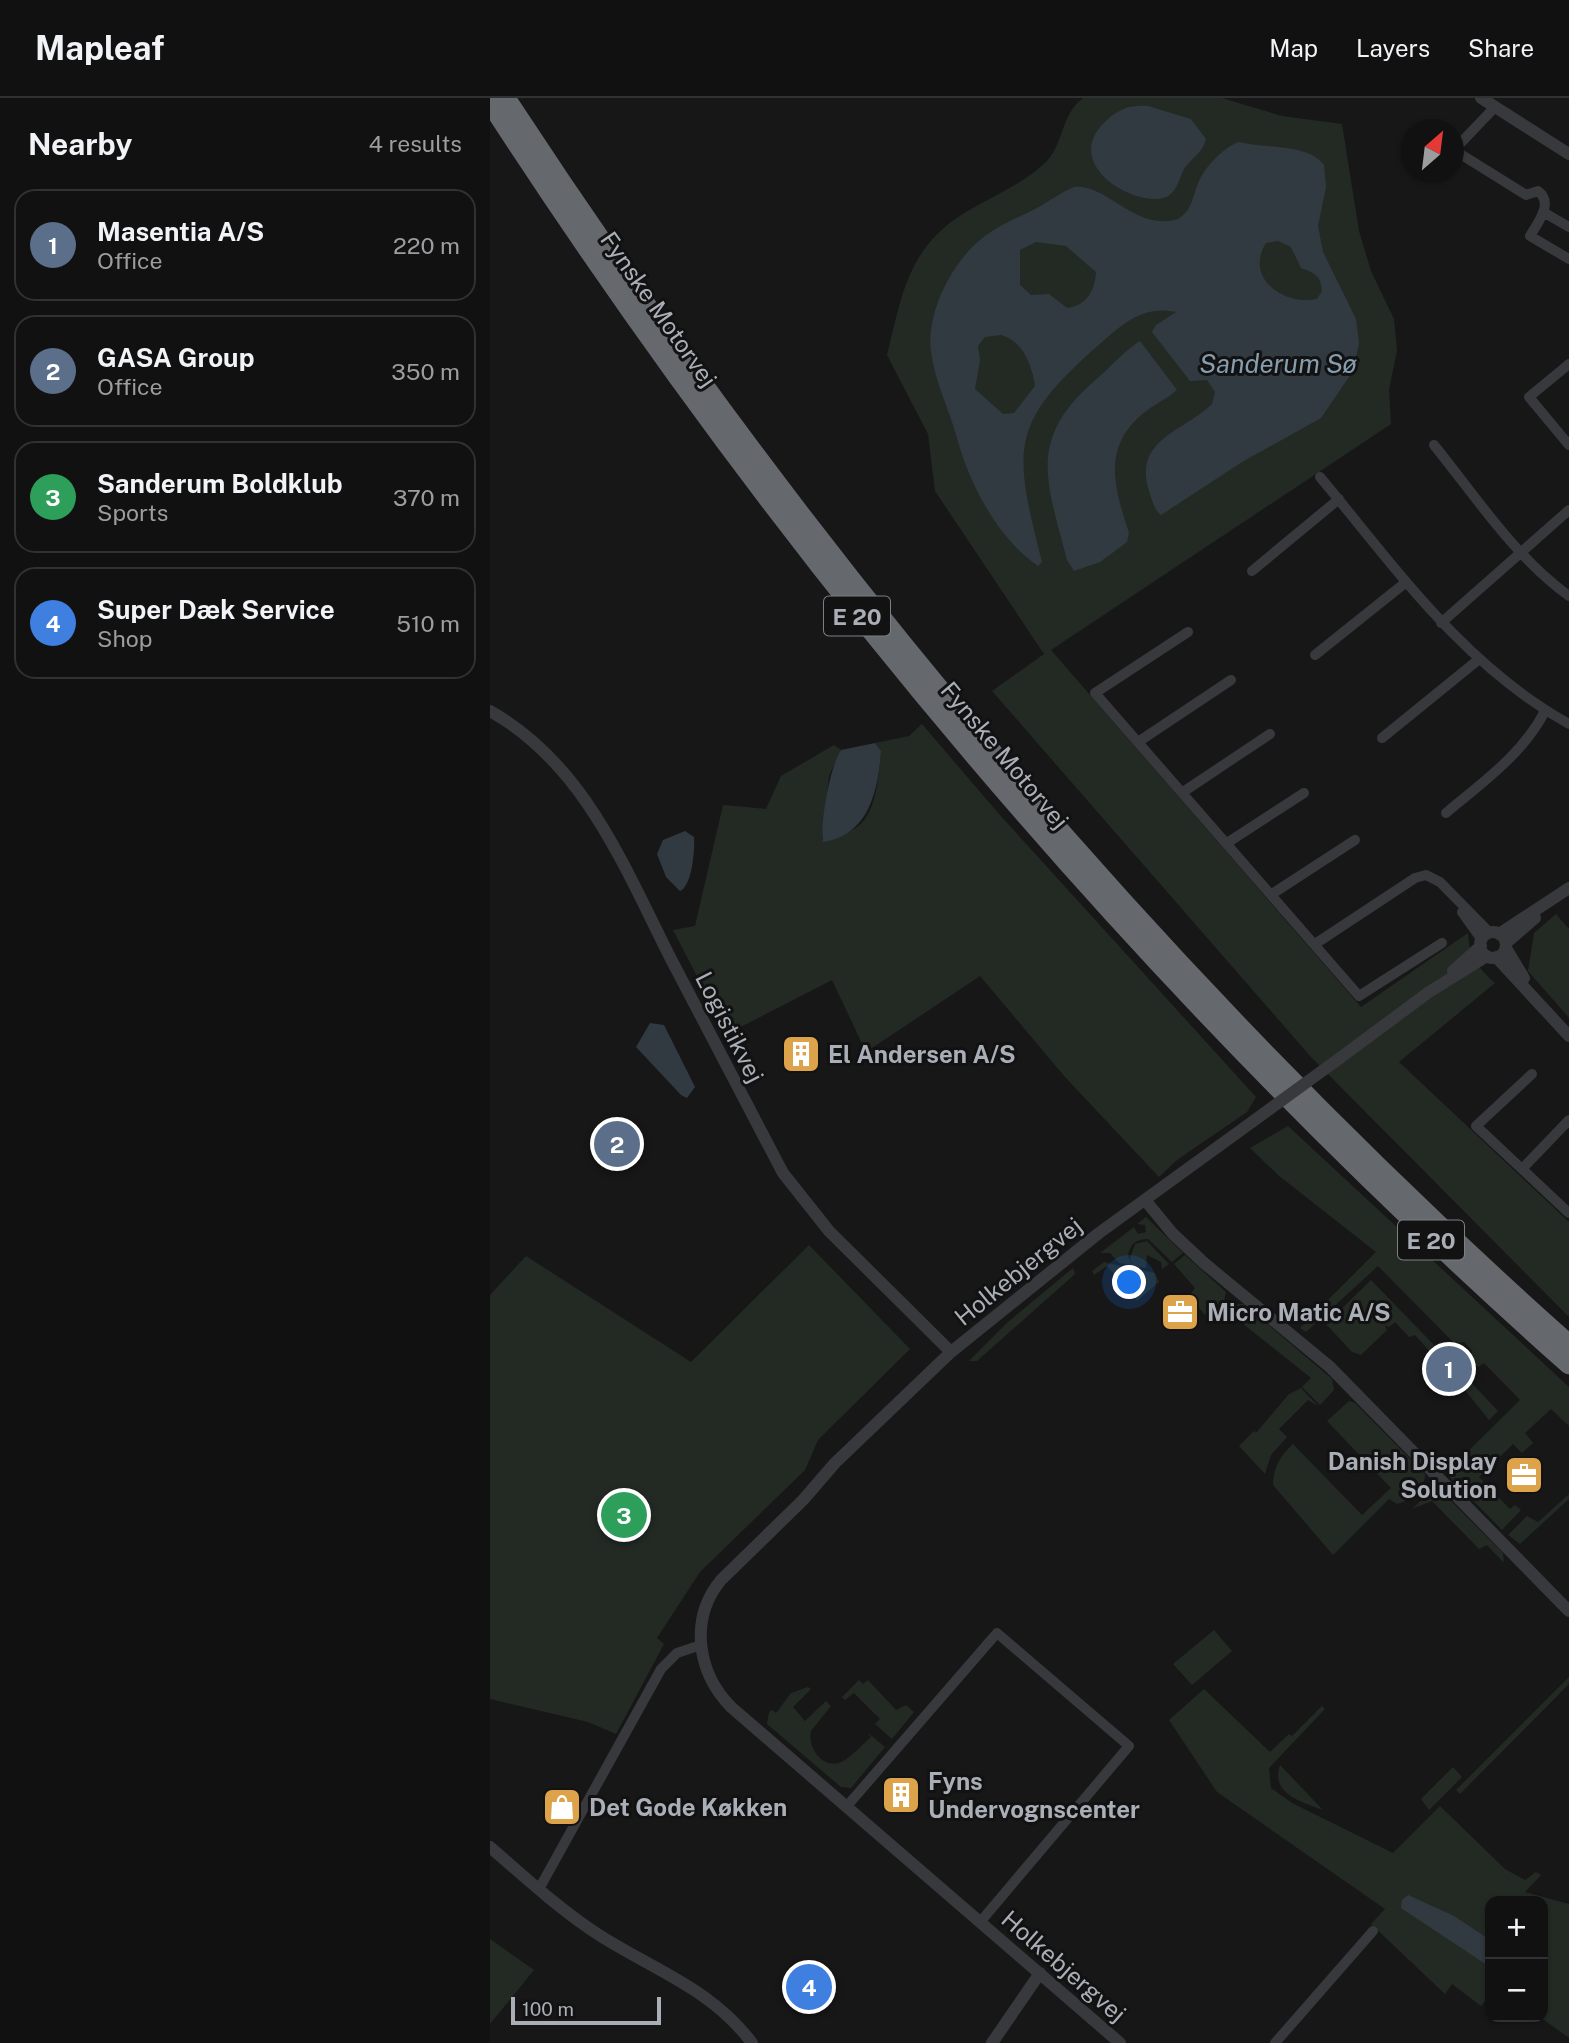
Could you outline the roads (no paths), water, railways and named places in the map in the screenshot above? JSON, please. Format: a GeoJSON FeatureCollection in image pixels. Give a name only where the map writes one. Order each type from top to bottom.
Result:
{"type":"FeatureCollection","features":[{"type":"Feature","properties":{"kind":"highway","name":"Fynske Motorvej"},"geometry":{"type":"LineString","coordinates":[[506,98],[616,263],[741,438],[874,610],[984,744],[1102,879],[1240,1027],[1432,1219],[1569,1344]]}},
{"type":"Feature","properties":{"kind":"highway","name":"Fynske Motorvej"},"geometry":{"type":"LineString","coordinates":[[490,103],[603,273],[736,459],[862,621],[1025,817],[1218,1028],[1351,1163],[1569,1365]]}},
{"type":"Feature","properties":{"kind":"street"},"geometry":{"type":"LineString","coordinates":[[1482,98],[1569,154]]}},
{"type":"Feature","properties":{"kind":"street"},"geometry":{"type":"LineString","coordinates":[[1464,140],[1495,107]]}},
{"type":"Feature","properties":{"kind":"street"},"geometry":{"type":"LineString","coordinates":[[1464,156],[1526,195],[1538,191],[1546,202],[1530,236],[1569,259]]}},
{"type":"Feature","properties":{"kind":"street"},"geometry":{"type":"LineString","coordinates":[[1543,212],[1569,227]]}},
{"type":"Feature","properties":{"kind":"street"},"geometry":{"type":"LineString","coordinates":[[1569,364],[1529,397],[1569,444]]}},
{"type":"Feature","properties":{"kind":"street"},"geometry":{"type":"LineString","coordinates":[[1434,445],[1521,552],[1544,577],[1569,596]]}},
{"type":"Feature","properties":{"kind":"street"},"geometry":{"type":"LineString","coordinates":[[1320,477],[1405,583],[1478,660],[1545,711],[1569,724]]}},
{"type":"Feature","properties":{"kind":"street"},"geometry":{"type":"LineString","coordinates":[[1252,571],[1339,499]]}},
{"type":"Feature","properties":{"kind":"street"},"geometry":{"type":"LineString","coordinates":[[1441,623],[1569,510]]}},
{"type":"Feature","properties":{"kind":"street"},"geometry":{"type":"LineString","coordinates":[[1315,655],[1405,583]]}},
{"type":"Feature","properties":{"kind":"street"},"geometry":{"type":"LineString","coordinates":[[1188,632],[1095,693],[1359,996],[1442,943]]}},
{"type":"Feature","properties":{"kind":"street"},"geometry":{"type":"LineString","coordinates":[[1382,738],[1478,660]]}},
{"type":"Feature","properties":{"kind":"street"},"geometry":{"type":"LineString","coordinates":[[1138,742],[1231,680]]}},
{"type":"Feature","properties":{"kind":"street"},"geometry":{"type":"LineString","coordinates":[[1446,813],[1517,753],[1529,740],[1545,711]]}},
{"type":"Feature","properties":{"kind":"street","name":"Logistikvej"},"geometry":{"type":"LineString","coordinates":[[490,712],[515,727],[556,763],[598,818],[783,1173],[807,1207],[951,1352]]}},
{"type":"Feature","properties":{"kind":"street"},"geometry":{"type":"LineString","coordinates":[[1183,792],[1270,733]]}},
{"type":"Feature","properties":{"kind":"street"},"geometry":{"type":"LineString","coordinates":[[1227,843],[1304,793]]}},
{"type":"Feature","properties":{"kind":"street"},"geometry":{"type":"LineString","coordinates":[[1272,894],[1355,840]]}},
{"type":"Feature","properties":{"kind":"street"},"geometry":{"type":"LineString","coordinates":[[1315,944],[1415,878],[1434,876],[1569,1036]]}},
{"type":"Feature","properties":{"kind":"street","name":"Holkebjergvej"},"geometry":{"type":"LineString","coordinates":[[1120,2043],[723,1698],[707,1671],[701,1645],[705,1609],[721,1580],[803,1500],[835,1463],[951,1352],[1048,1272],[1569,888]]}},
{"type":"Feature","properties":{"kind":"street"},"geometry":{"type":"LineString","coordinates":[[1532,1074],[1476,1126],[1569,1213]]}},
{"type":"Feature","properties":{"kind":"street"},"geometry":{"type":"LineString","coordinates":[[1522,1169],[1569,1120]]}},
{"type":"Feature","properties":{"kind":"street"},"geometry":{"type":"LineString","coordinates":[[1145,1200],[1172,1234],[1204,1264],[1330,1367],[1569,1611]]}},
{"type":"Feature","properties":{"kind":"street","name":"Holkebjergvej"},"geometry":{"type":"LineString","coordinates":[[847,1806],[997,1633],[1129,1746],[981,1921]]}},
{"type":"Feature","properties":{"kind":"street"},"geometry":{"type":"LineString","coordinates":[[539,1889],[664,1664],[677,1653],[701,1645]]}},
{"type":"Feature","properties":{"kind":"street"},"geometry":{"type":"LineString","coordinates":[[490,1847],[600,1936],[690,1984],[716,2003],[752,2043]]}},
{"type":"Feature","properties":{"kind":"street"},"geometry":{"type":"LineString","coordinates":[[1275,2043],[1373,1931]]}},
{"type":"Feature","properties":{"kind":"street"},"geometry":{"type":"LineString","coordinates":[[992,2043],[1040,1973]]}},
{"type":"Feature","properties":{"kind":"water"},"geometry":{"type":"Polygon","coordinates":[[[1148,106],[1191,119],[1206,139],[1184,169],[1174,191],[1168,196],[1155,199],[1140,197],[1108,180],[1097,168],[1091,153],[1094,136],[1108,119],[1126,108],[1148,106]]]}},
{"type":"Feature","properties":{"kind":"water","name":"Sanderum Sø"},"geometry":{"type":"Polygon","coordinates":[[[1239,142],[1297,150],[1317,158],[1324,165],[1326,187],[1318,226],[1323,252],[1356,319],[1359,343],[1353,371],[1321,418],[1242,462],[1161,515],[1149,491],[1146,473],[1148,459],[1164,438],[1212,404],[1215,392],[1207,380],[1190,381],[1152,332],[1156,325],[1176,312],[1154,311],[1135,317],[1071,370],[1034,417],[1026,440],[1023,463],[1032,523],[1042,562],[1038,566],[1010,541],[998,526],[977,491],[962,455],[931,352],[933,320],[944,288],[962,258],[985,236],[1074,187],[1098,192],[1148,219],[1178,219],[1188,209],[1208,166],[1239,142]],[[1278,241],[1266,243],[1261,256],[1260,268],[1264,278],[1281,294],[1304,300],[1317,299],[1322,291],[1318,278],[1301,268],[1291,247],[1278,241]],[[1036,242],[1020,250],[1020,285],[1031,295],[1049,294],[1067,308],[1074,307],[1088,296],[1094,285],[1096,272],[1066,246],[1036,242]],[[1001,335],[985,337],[978,346],[980,360],[975,389],[1003,414],[1014,413],[1035,386],[1029,362],[1021,348],[1009,338],[1001,335]]]}},
{"type":"Feature","properties":{"kind":"water","name":"Sanderum Sø"},"geometry":{"type":"Polygon","coordinates":[[[1140,341],[1177,390],[1140,416],[1120,443],[1116,457],[1116,486],[1129,533],[1127,542],[1100,562],[1074,571],[1067,560],[1049,482],[1048,460],[1052,440],[1061,419],[1076,398],[1140,341]]]}},
{"type":"Feature","properties":{"kind":"water"},"geometry":{"type":"Polygon","coordinates":[[[875,743],[881,751],[880,766],[868,809],[861,821],[851,830],[839,838],[823,842],[827,795],[833,768],[841,750],[875,743]]]}},
{"type":"Feature","properties":{"kind":"water"},"geometry":{"type":"Polygon","coordinates":[[[685,831],[694,837],[694,850],[690,875],[680,891],[666,877],[657,854],[663,840],[685,831]]]}},
{"type":"Feature","properties":{"kind":"water"},"geometry":{"type":"Polygon","coordinates":[[[650,1023],[664,1025],[695,1087],[687,1098],[681,1095],[636,1047],[650,1023]]]}},
{"type":"Feature","properties":{"kind":"water"},"geometry":{"type":"Polygon","coordinates":[[[1408,1895],[1454,1916],[1485,1937],[1485,1964],[1401,1908],[1402,1900],[1408,1895]]]}},
{"type":"Feature","properties":{"kind":"place","name":"El Andersen A/S"},"geometry":{"type":"Point","coordinates":[801,1054]}},
{"type":"Feature","properties":{"kind":"place","name":"GASA Group"},"geometry":{"type":"Point","coordinates":[617,1144]}},
{"type":"Feature","properties":{"kind":"place","name":"Micro Matic A/S"},"geometry":{"type":"Point","coordinates":[1180,1312]}},
{"type":"Feature","properties":{"kind":"place","name":"Masentia A/S"},"geometry":{"type":"Point","coordinates":[1449,1369]}},
{"type":"Feature","properties":{"kind":"place","name":"Danish Display Solution"},"geometry":{"type":"Point","coordinates":[1524,1475]}},
{"type":"Feature","properties":{"kind":"place","name":"Sanderum Boldklub"},"geometry":{"type":"Point","coordinates":[624,1515]}},
{"type":"Feature","properties":{"kind":"place","name":"Fyns Undervognscenter"},"geometry":{"type":"Point","coordinates":[901,1795]}},
{"type":"Feature","properties":{"kind":"place","name":"Det Gode Køkken"},"geometry":{"type":"Point","coordinates":[562,1807]}},
{"type":"Feature","properties":{"kind":"place","name":"Super Dæk Service"},"geometry":{"type":"Point","coordinates":[809,1987]}}]}
